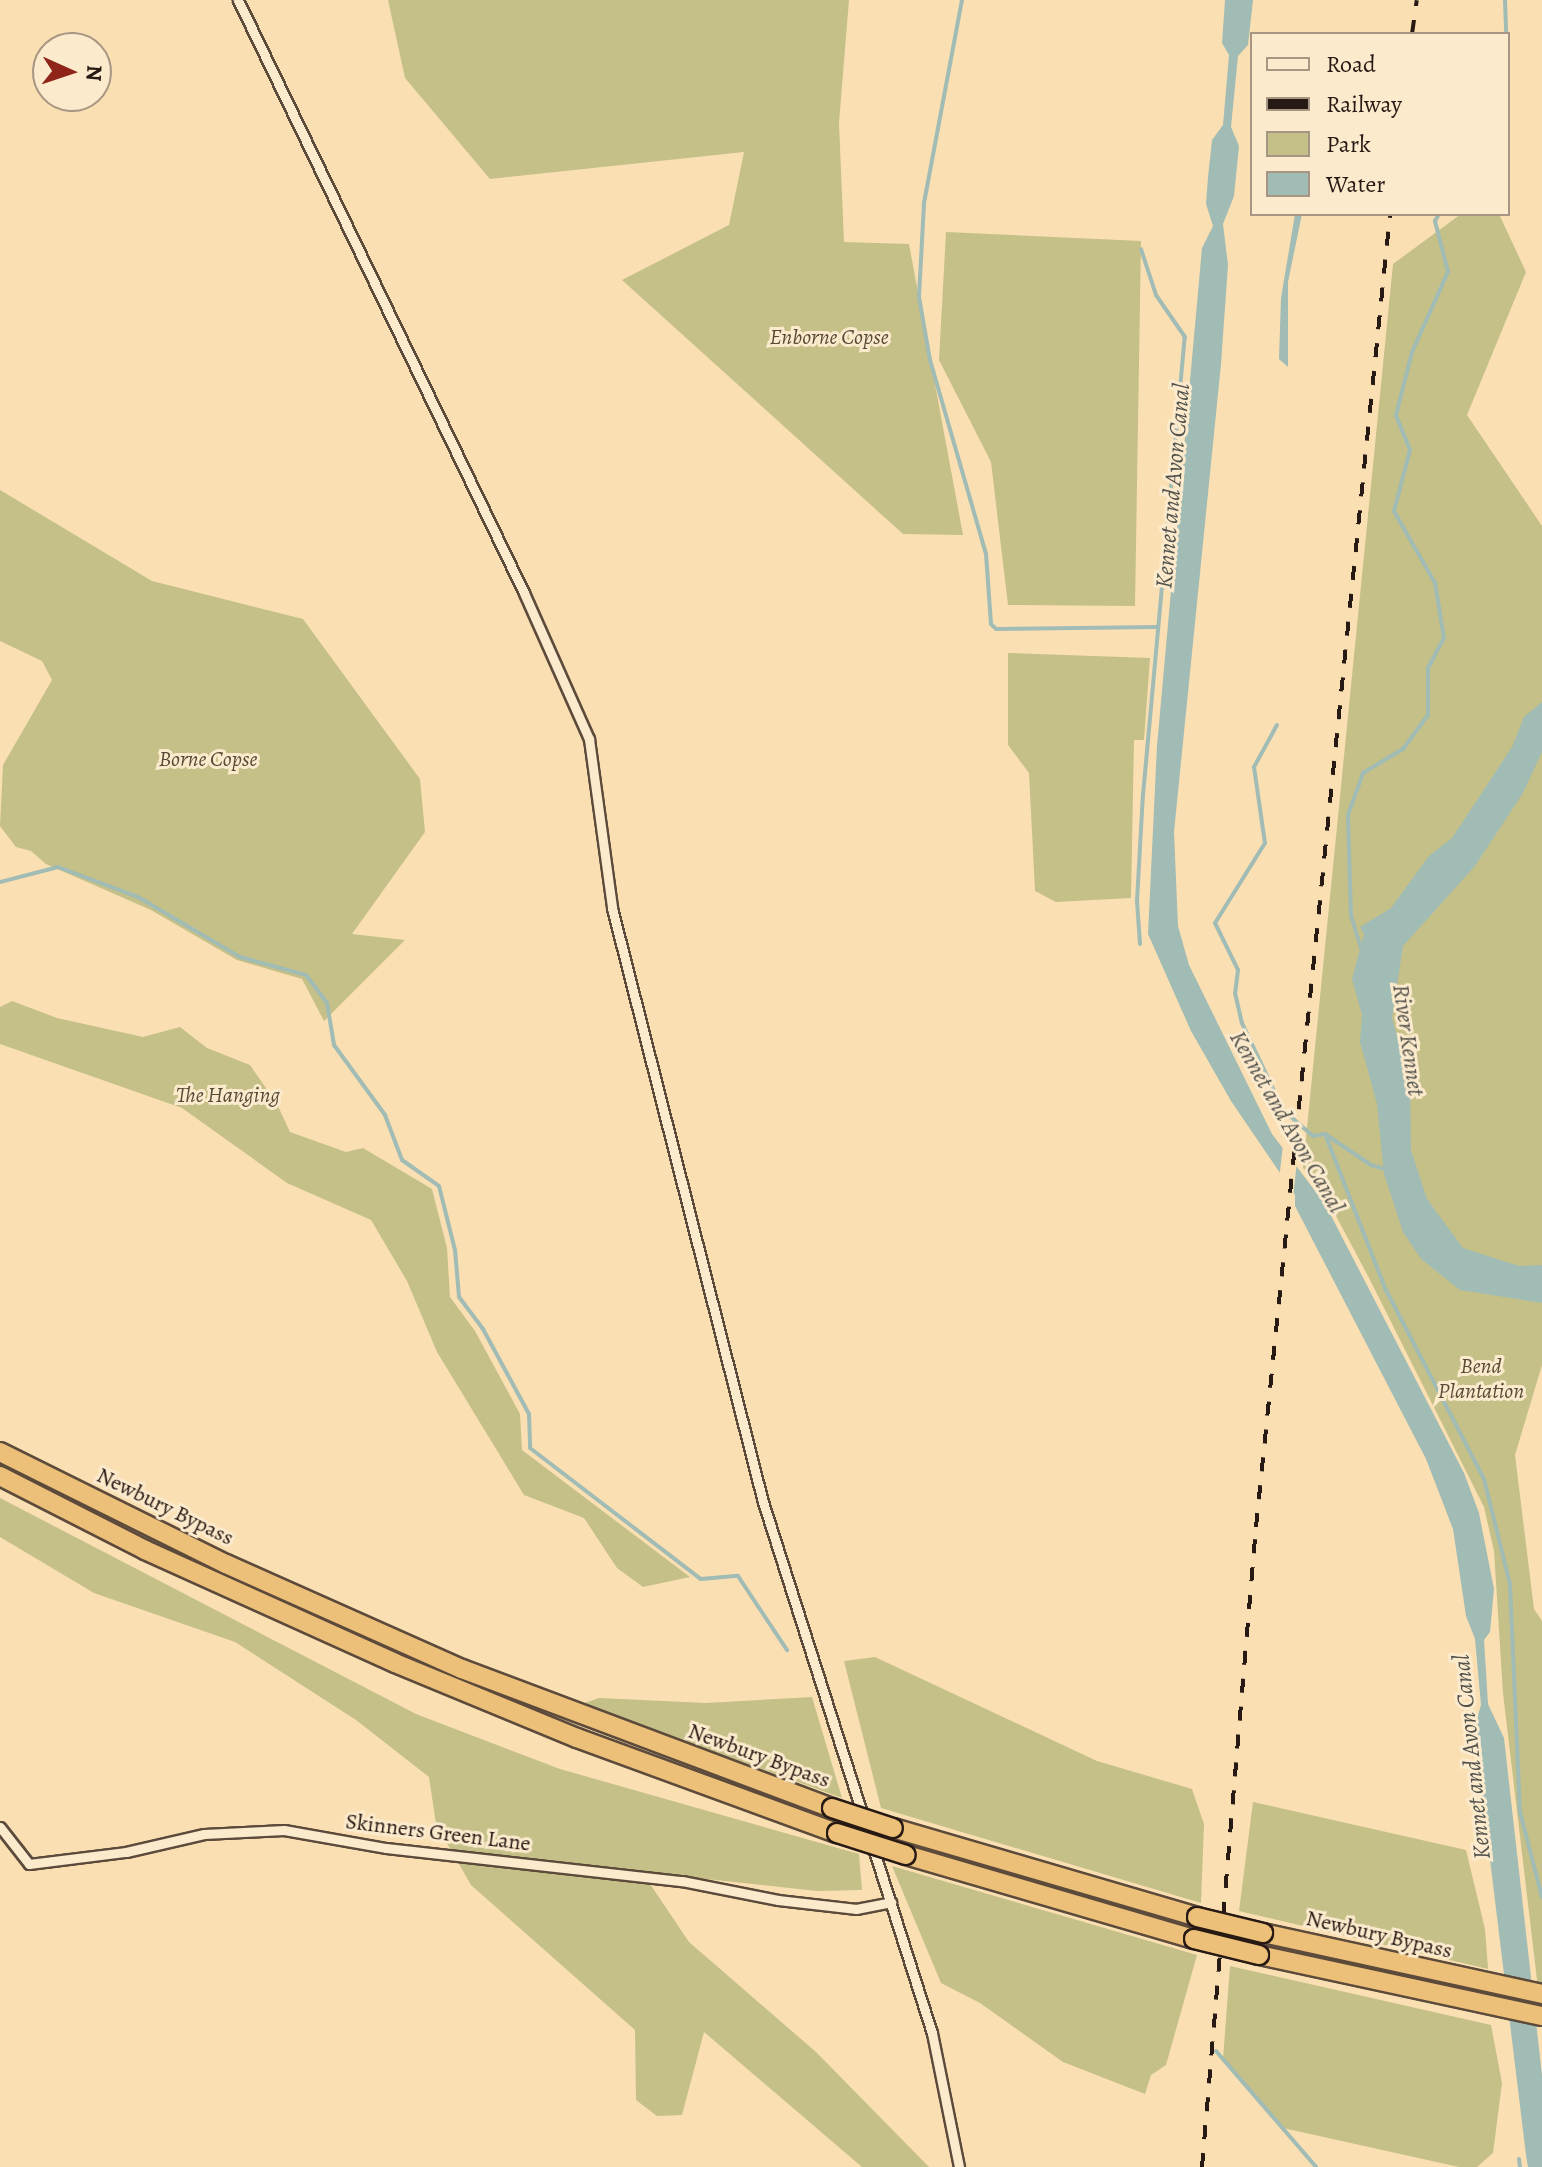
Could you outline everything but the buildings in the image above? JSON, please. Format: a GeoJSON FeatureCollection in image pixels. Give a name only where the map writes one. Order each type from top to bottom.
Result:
{"type":"FeatureCollection","features":[{"type":"Feature","properties":{"kind":"highway","name":"Newbury Bypass"},"geometry":{"type":"LineString","coordinates":[[0,1452],[226,1564],[435,1657],[832,1808],[1197,1917],[1542,1994]]}},
{"type":"Feature","properties":{"kind":"highway","name":"Newbury Bypass"},"geometry":{"type":"LineString","coordinates":[[0,1476],[145,1550],[384,1659],[577,1738],[837,1833],[1194,1939],[1542,2016]]}},
{"type":"Feature","properties":{"kind":"street"},"geometry":{"type":"LineString","coordinates":[[238,0],[589,739],[612,908],[759,1486],[932,2033],[959,2167]]}},
{"type":"Feature","properties":{"kind":"street","name":"Skinners Green Lane"},"geometry":{"type":"LineString","coordinates":[[0,1827],[29,1864],[126,1852],[204,1834],[284,1830],[386,1848],[682,1881],[778,1900],[856,1909],[891,1902]]}},
{"type":"Feature","properties":{"kind":"green space","name":"Enborne Copse"},"geometry":{"type":"Polygon","coordinates":[[[388,0],[849,0],[839,123],[844,242],[909,244],[963,535],[903,534],[622,280],[729,225],[744,152],[490,179],[405,78],[388,0]]]}},
{"type":"Feature","properties":{"kind":"green space","name":"Bend Plantation"},"geometry":{"type":"Polygon","coordinates":[[[1458,216],[1500,216],[1526,272],[1467,415],[1542,526],[1542,1365],[1515,1455],[1534,1609],[1542,1621],[1542,2022],[1503,1693],[1494,1551],[1484,1507],[1327,1199],[1303,1168],[1393,264],[1458,216]]]}},
{"type":"Feature","properties":{"kind":"green space"},"geometry":{"type":"Polygon","coordinates":[[[946,232],[1141,241],[1135,606],[1008,605],[991,462],[939,360],[946,232]]]}},
{"type":"Feature","properties":{"kind":"green space","name":"Borne Copse"},"geometry":{"type":"Polygon","coordinates":[[[0,490],[152,581],[303,619],[420,779],[425,832],[352,934],[405,940],[324,1021],[302,979],[237,960],[151,910],[46,864],[31,851],[16,847],[0,826],[3,765],[52,680],[42,661],[0,641],[0,490]]]}},
{"type":"Feature","properties":{"kind":"green space"},"geometry":{"type":"Polygon","coordinates":[[[1008,653],[1150,658],[1144,740],[1134,740],[1131,898],[1056,902],[1035,891],[1029,773],[1008,745],[1008,653]]]}},
{"type":"Feature","properties":{"kind":"green space","name":"The Hanging"},"geometry":{"type":"Polygon","coordinates":[[[12,1001],[57,1018],[143,1037],[180,1027],[207,1048],[250,1065],[277,1104],[290,1132],[346,1152],[363,1148],[432,1189],[447,1248],[450,1297],[475,1331],[520,1414],[522,1450],[690,1577],[643,1587],[617,1568],[584,1518],[524,1495],[437,1352],[407,1281],[371,1220],[287,1183],[182,1108],[0,1044],[0,1007],[12,1001]]]}},
{"type":"Feature","properties":{"kind":"green space"},"geometry":{"type":"Polygon","coordinates":[[[0,1498],[416,1714],[560,1769],[859,1854],[862,1890],[817,1891],[642,1872],[689,1942],[816,2052],[929,2167],[862,2167],[704,2032],[682,2115],[657,2116],[636,2100],[635,2030],[471,1885],[436,1824],[429,1777],[356,1720],[235,1642],[94,1593],[0,1537],[0,1498]]]}},
{"type":"Feature","properties":{"kind":"green space"},"geometry":{"type":"Polygon","coordinates":[[[875,1657],[1097,1761],[1192,1789],[1204,1824],[1201,1903],[881,1808],[844,1661],[875,1657]]]}},
{"type":"Feature","properties":{"kind":"green space"},"geometry":{"type":"Polygon","coordinates":[[[812,1697],[842,1798],[582,1704],[599,1698],[706,1703],[812,1697]]]}},
{"type":"Feature","properties":{"kind":"green space"},"geometry":{"type":"Polygon","coordinates":[[[1253,1802],[1466,1850],[1485,1929],[1488,1969],[1239,1911],[1253,1802]]]}},
{"type":"Feature","properties":{"kind":"green space"},"geometry":{"type":"Polygon","coordinates":[[[892,1866],[1197,1955],[1166,2065],[1151,2075],[1145,2094],[1063,2062],[980,2003],[941,1983],[892,1866]]]}},
{"type":"Feature","properties":{"kind":"green space"},"geometry":{"type":"Polygon","coordinates":[[[1230,1966],[1491,2025],[1502,2083],[1493,2153],[1477,2167],[1459,2167],[1283,2128],[1223,2059],[1230,1966]]]}},
{"type":"Feature","properties":{"kind":"water"},"geometry":{"type":"Polygon","coordinates":[[[1225,0],[1253,0],[1248,45],[1238,56],[1231,127],[1239,146],[1234,196],[1223,224],[1228,265],[1221,364],[1174,832],[1178,926],[1189,965],[1272,1134],[1325,1204],[1464,1473],[1479,1513],[1494,1589],[1490,1632],[1484,1640],[1488,1704],[1504,1738],[1542,2075],[1542,2167],[1528,2167],[1526,2155],[1474,1728],[1481,1705],[1475,1639],[1466,1616],[1453,1529],[1426,1459],[1295,1206],[1295,1195],[1231,1101],[1191,1031],[1148,934],[1157,746],[1202,248],[1213,226],[1206,204],[1208,177],[1212,140],[1223,125],[1229,55],[1222,43],[1225,0]]]}},
{"type":"Feature","properties":{"kind":"water"},"geometry":{"type":"Polygon","coordinates":[[[1295,216],[1302,216],[1288,282],[1288,367],[1279,359],[1281,298],[1295,216]]]}},
{"type":"Feature","properties":{"kind":"water"},"geometry":{"type":"Polygon","coordinates":[[[1542,702],[1542,752],[1523,793],[1475,866],[1403,946],[1392,1018],[1410,1080],[1411,1150],[1427,1199],[1463,1248],[1519,1266],[1542,1265],[1542,1303],[1460,1290],[1421,1259],[1403,1232],[1384,1174],[1377,1104],[1360,1042],[1362,1015],[1352,979],[1364,934],[1360,927],[1391,908],[1429,856],[1452,838],[1512,747],[1524,717],[1542,702]]]}},
{"type":"Feature","properties":{"kind":"pier"},"geometry":{"type":"Polygon","coordinates":[[[1283,1145],[1297,1161],[1292,1207],[1291,1196],[1279,1180],[1283,1145]]]}},
{"type":"Feature","properties":{"kind":"waterway"},"geometry":{"type":"LineString","coordinates":[[962,0],[924,204],[919,297],[930,360],[986,554],[991,624],[996,629],[1158,627]]}},
{"type":"Feature","properties":{"kind":"waterway"},"geometry":{"type":"LineString","coordinates":[[1505,0],[1506,32]]}},
{"type":"Feature","properties":{"kind":"waterway"},"geometry":{"type":"LineString","coordinates":[[1361,948],[1351,916],[1348,815],[1363,773],[1403,749],[1428,715],[1428,668],[1444,638],[1435,583],[1394,511],[1410,450],[1396,415],[1412,352],[1448,272],[1435,221],[1438,216]]}},
{"type":"Feature","properties":{"kind":"waterway","name":"Kennet and Avon Canal"},"geometry":{"type":"LineString","coordinates":[[1140,944],[1137,901],[1143,795],[1185,337],[1156,295],[1141,249]]}},
{"type":"Feature","properties":{"kind":"waterway","name":"Kennet and Avon Canal"},"geometry":{"type":"LineString","coordinates":[[1277,725],[1254,767],[1265,843],[1215,923],[1238,970],[1235,993],[1242,1023],[1283,1110],[1313,1136],[1325,1134],[1371,1165],[1388,1170]]}},
{"type":"Feature","properties":{"kind":"waterway"},"geometry":{"type":"LineString","coordinates":[[0,882],[58,867],[138,897],[240,957],[306,975],[327,1003],[334,1045],[385,1115],[402,1160],[439,1186],[455,1250],[459,1297],[483,1329],[529,1414],[530,1448],[701,1579],[738,1576],[787,1650]]}},
{"type":"Feature","properties":{"kind":"waterway","name":"Kennet and Avon Canal"},"geometry":{"type":"LineString","coordinates":[[1325,1134],[1385,1288],[1484,1479],[1510,1584],[1520,1812],[1542,1897]]}},
{"type":"Feature","properties":{"kind":"waterway"},"geometry":{"type":"LineString","coordinates":[[1216,2051],[1316,2167]]}},
{"type":"Feature","properties":{"kind":"waterway"},"geometry":{"type":"LineString","coordinates":[[1519,2159],[1520,2167]]}},
{"type":"Feature","properties":{"kind":"railway"},"geometry":{"type":"LineString","coordinates":[[1412,32],[1417,0]]}},
{"type":"Feature","properties":{"kind":"railway"},"geometry":{"type":"LineString","coordinates":[[1202,2167],[1256,1527],[1390,216]]}},
{"type":"Feature","properties":{"kind":"water label","name":"River Kennet"},"geometry":{"type":"Point","coordinates":[1408,1040]}}]}
